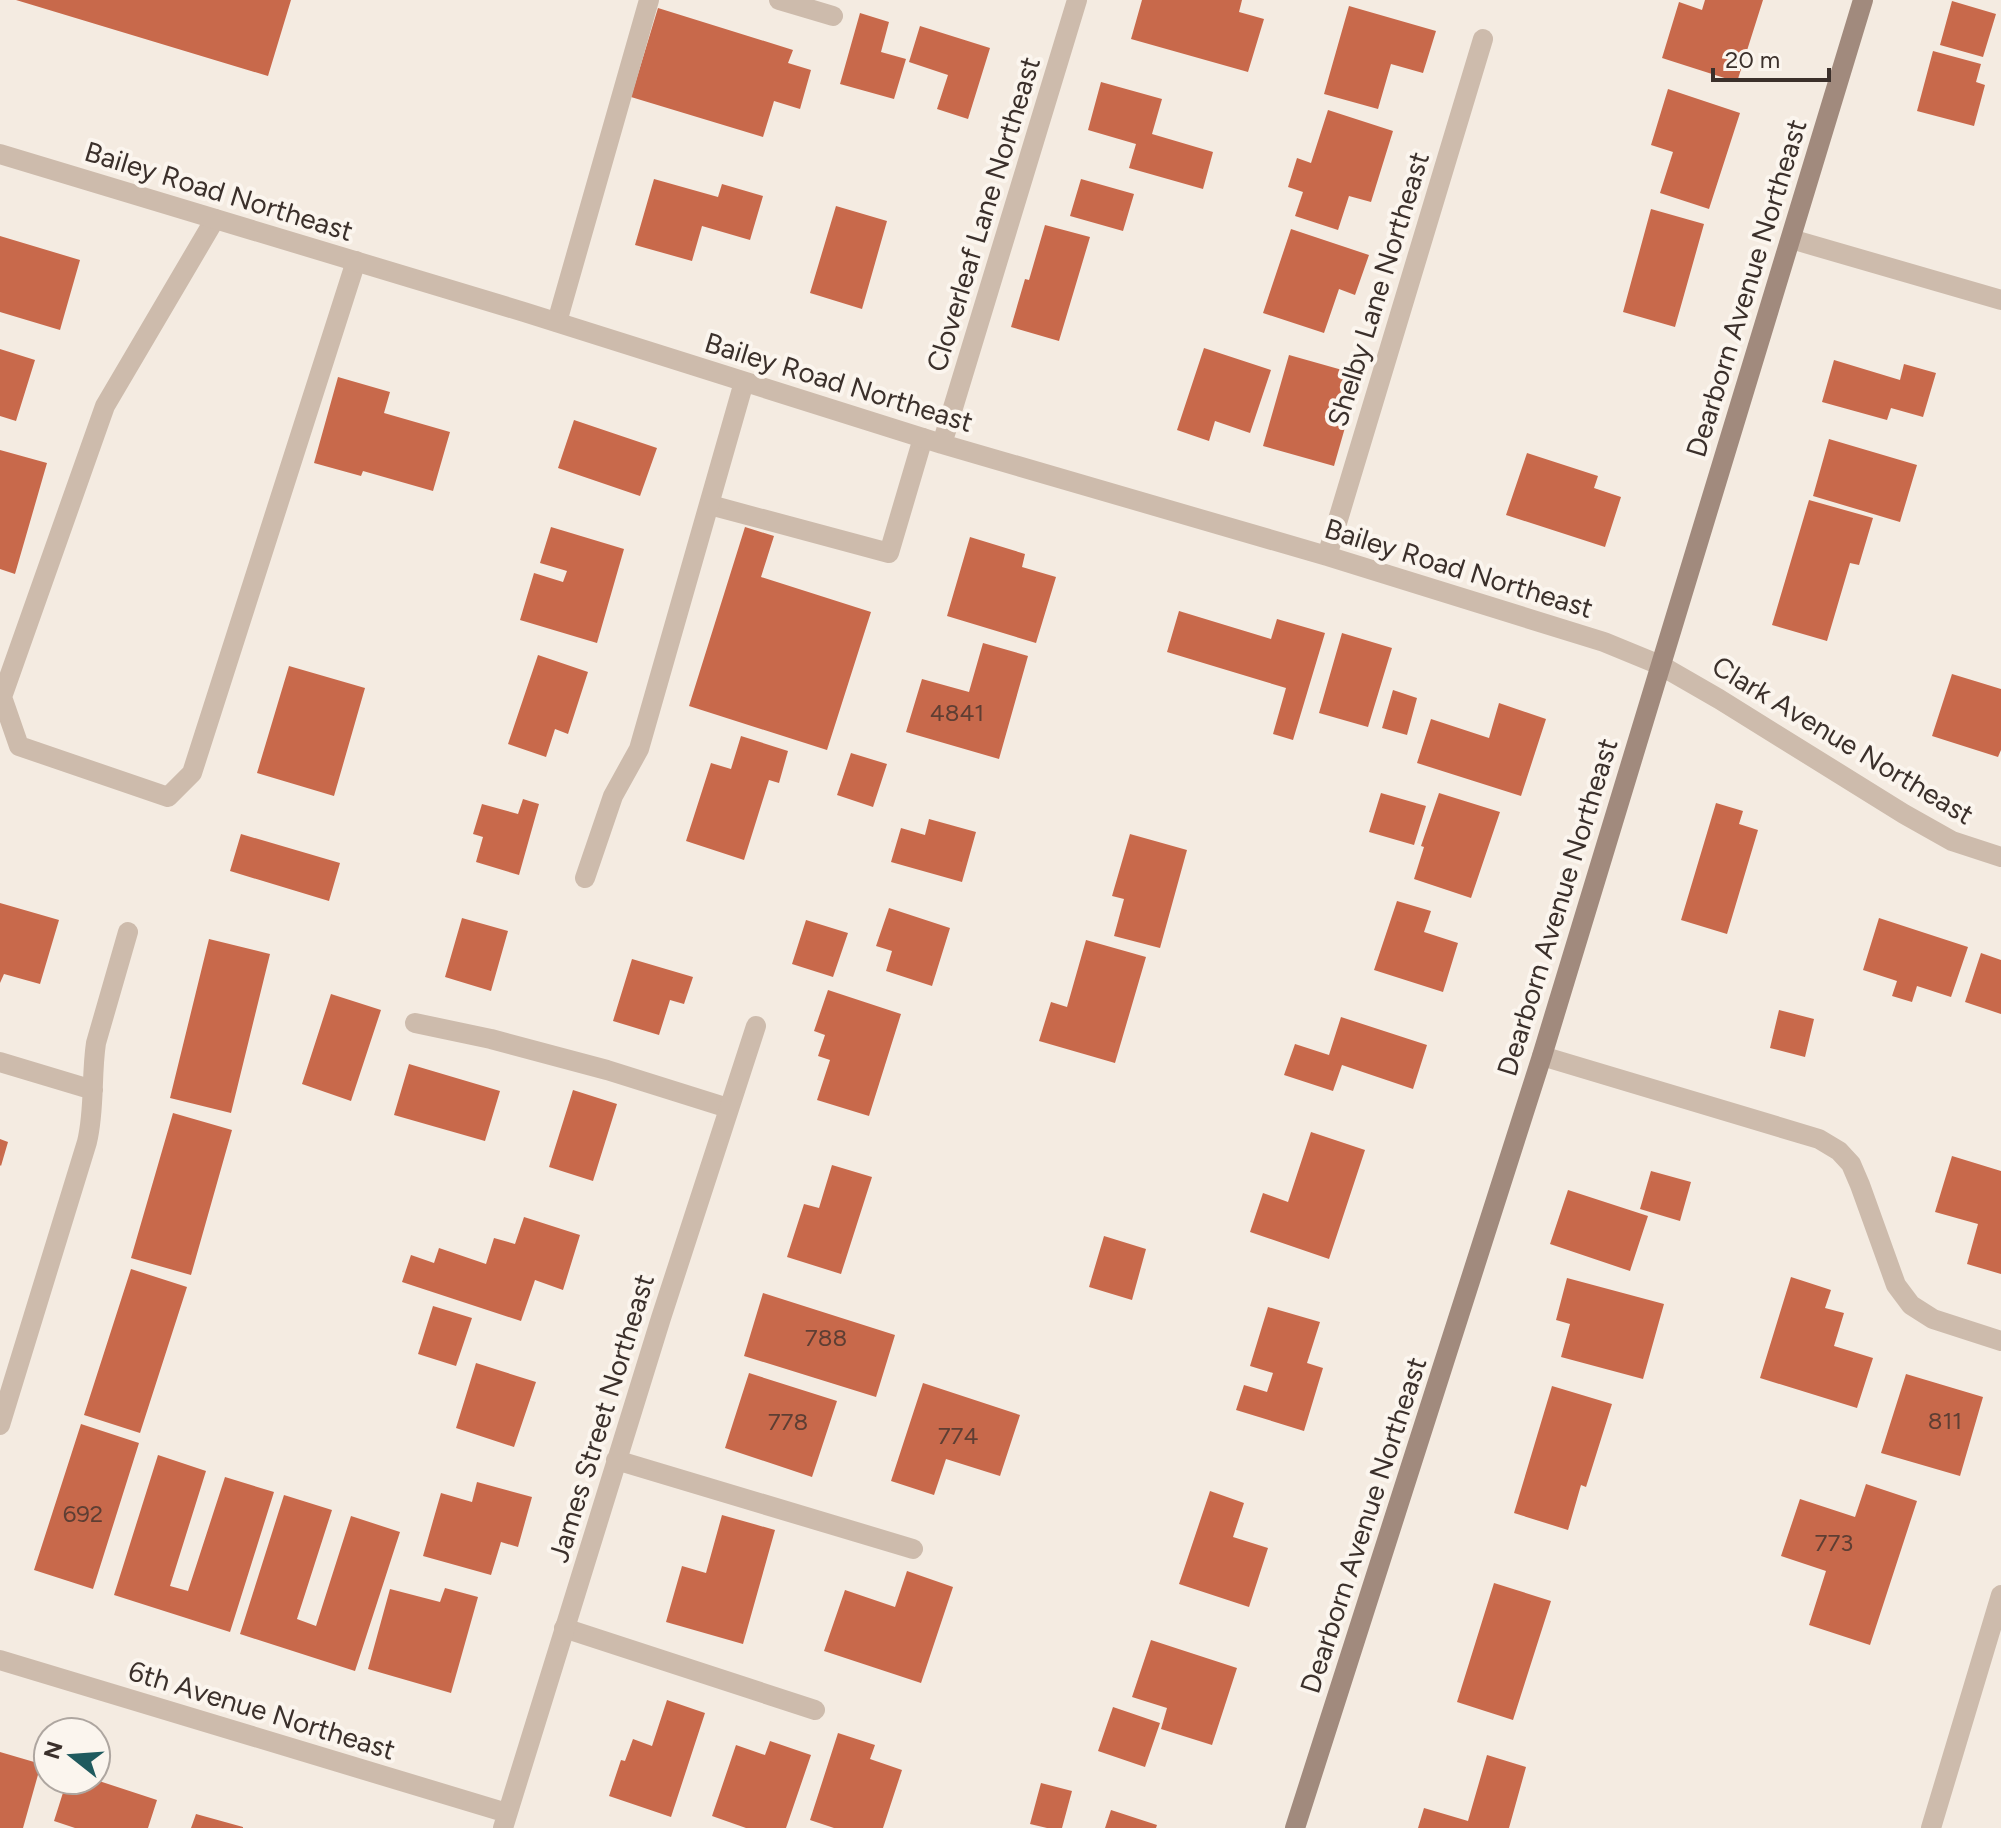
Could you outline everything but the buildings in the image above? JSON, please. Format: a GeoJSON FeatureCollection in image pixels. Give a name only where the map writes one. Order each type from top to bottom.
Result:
{"type":"FeatureCollection","features":[{"type":"Feature","properties":{"kind":"street"},"geometry":{"type":"LineString","coordinates":[[557,322],[649,0]]}},
{"type":"Feature","properties":{"kind":"street"},"geometry":{"type":"LineString","coordinates":[[779,0],[833,16]]}},
{"type":"Feature","properties":{"kind":"street","name":"Cloverleaf Lane Northeast"},"geometry":{"type":"LineString","coordinates":[[710,505],[889,553],[933,441],[1077,0]]}},
{"type":"Feature","properties":{"kind":"street","name":"Dearborn Avenue Northeast"},"geometry":{"type":"LineString","coordinates":[[1295,1828],[1542,1056],[1863,0]]}},
{"type":"Feature","properties":{"kind":"street","name":"Shelby Lane Northeast"},"geometry":{"type":"LineString","coordinates":[[1327,556],[1483,39]]}},
{"type":"Feature","properties":{"kind":"street","name":"Bailey Road Northeast"},"geometry":{"type":"LineString","coordinates":[[0,154],[557,322],[933,441],[1327,556],[1604,642],[1660,665]]}},
{"type":"Feature","properties":{"kind":"street"},"geometry":{"type":"LineString","coordinates":[[215,219],[105,406],[2,697],[19,746],[168,797],[192,773],[356,261]]}},
{"type":"Feature","properties":{"kind":"street"},"geometry":{"type":"LineString","coordinates":[[1791,239],[2001,300]]}},
{"type":"Feature","properties":{"kind":"street"},"geometry":{"type":"LineString","coordinates":[[585,878],[613,796],[639,749],[744,382]]}},
{"type":"Feature","properties":{"kind":"street","name":"Clark Avenue Northeast"},"geometry":{"type":"LineString","coordinates":[[1660,665],[1904,814],[1952,841],[2001,857]]}},
{"type":"Feature","properties":{"kind":"street"},"geometry":{"type":"LineString","coordinates":[[0,1425],[92,1123],[96,1043],[128,932]]}},
{"type":"Feature","properties":{"kind":"street"},"geometry":{"type":"LineString","coordinates":[[415,1023],[491,1039],[607,1070],[728,1108]]}},
{"type":"Feature","properties":{"kind":"street","name":"James Street Northeast"},"geometry":{"type":"LineString","coordinates":[[505,1821],[616,1460],[756,1026]]}},
{"type":"Feature","properties":{"kind":"street"},"geometry":{"type":"LineString","coordinates":[[1542,1056],[1819,1139],[1839,1151],[1851,1164],[1896,1285],[1911,1305],[1933,1319],[2001,1341]]}},
{"type":"Feature","properties":{"kind":"street"},"geometry":{"type":"LineString","coordinates":[[0,1062],[93,1090]]}},
{"type":"Feature","properties":{"kind":"street"},"geometry":{"type":"LineString","coordinates":[[616,1460],[913,1549]]}},
{"type":"Feature","properties":{"kind":"street"},"geometry":{"type":"LineString","coordinates":[[1931,1828],[2001,1595]]}},
{"type":"Feature","properties":{"kind":"street"},"geometry":{"type":"LineString","coordinates":[[564,1628],[815,1710]]}},
{"type":"Feature","properties":{"kind":"street","name":"6th Avenue Northeast"},"geometry":{"type":"LineString","coordinates":[[0,1660],[505,1821]]}}]}
